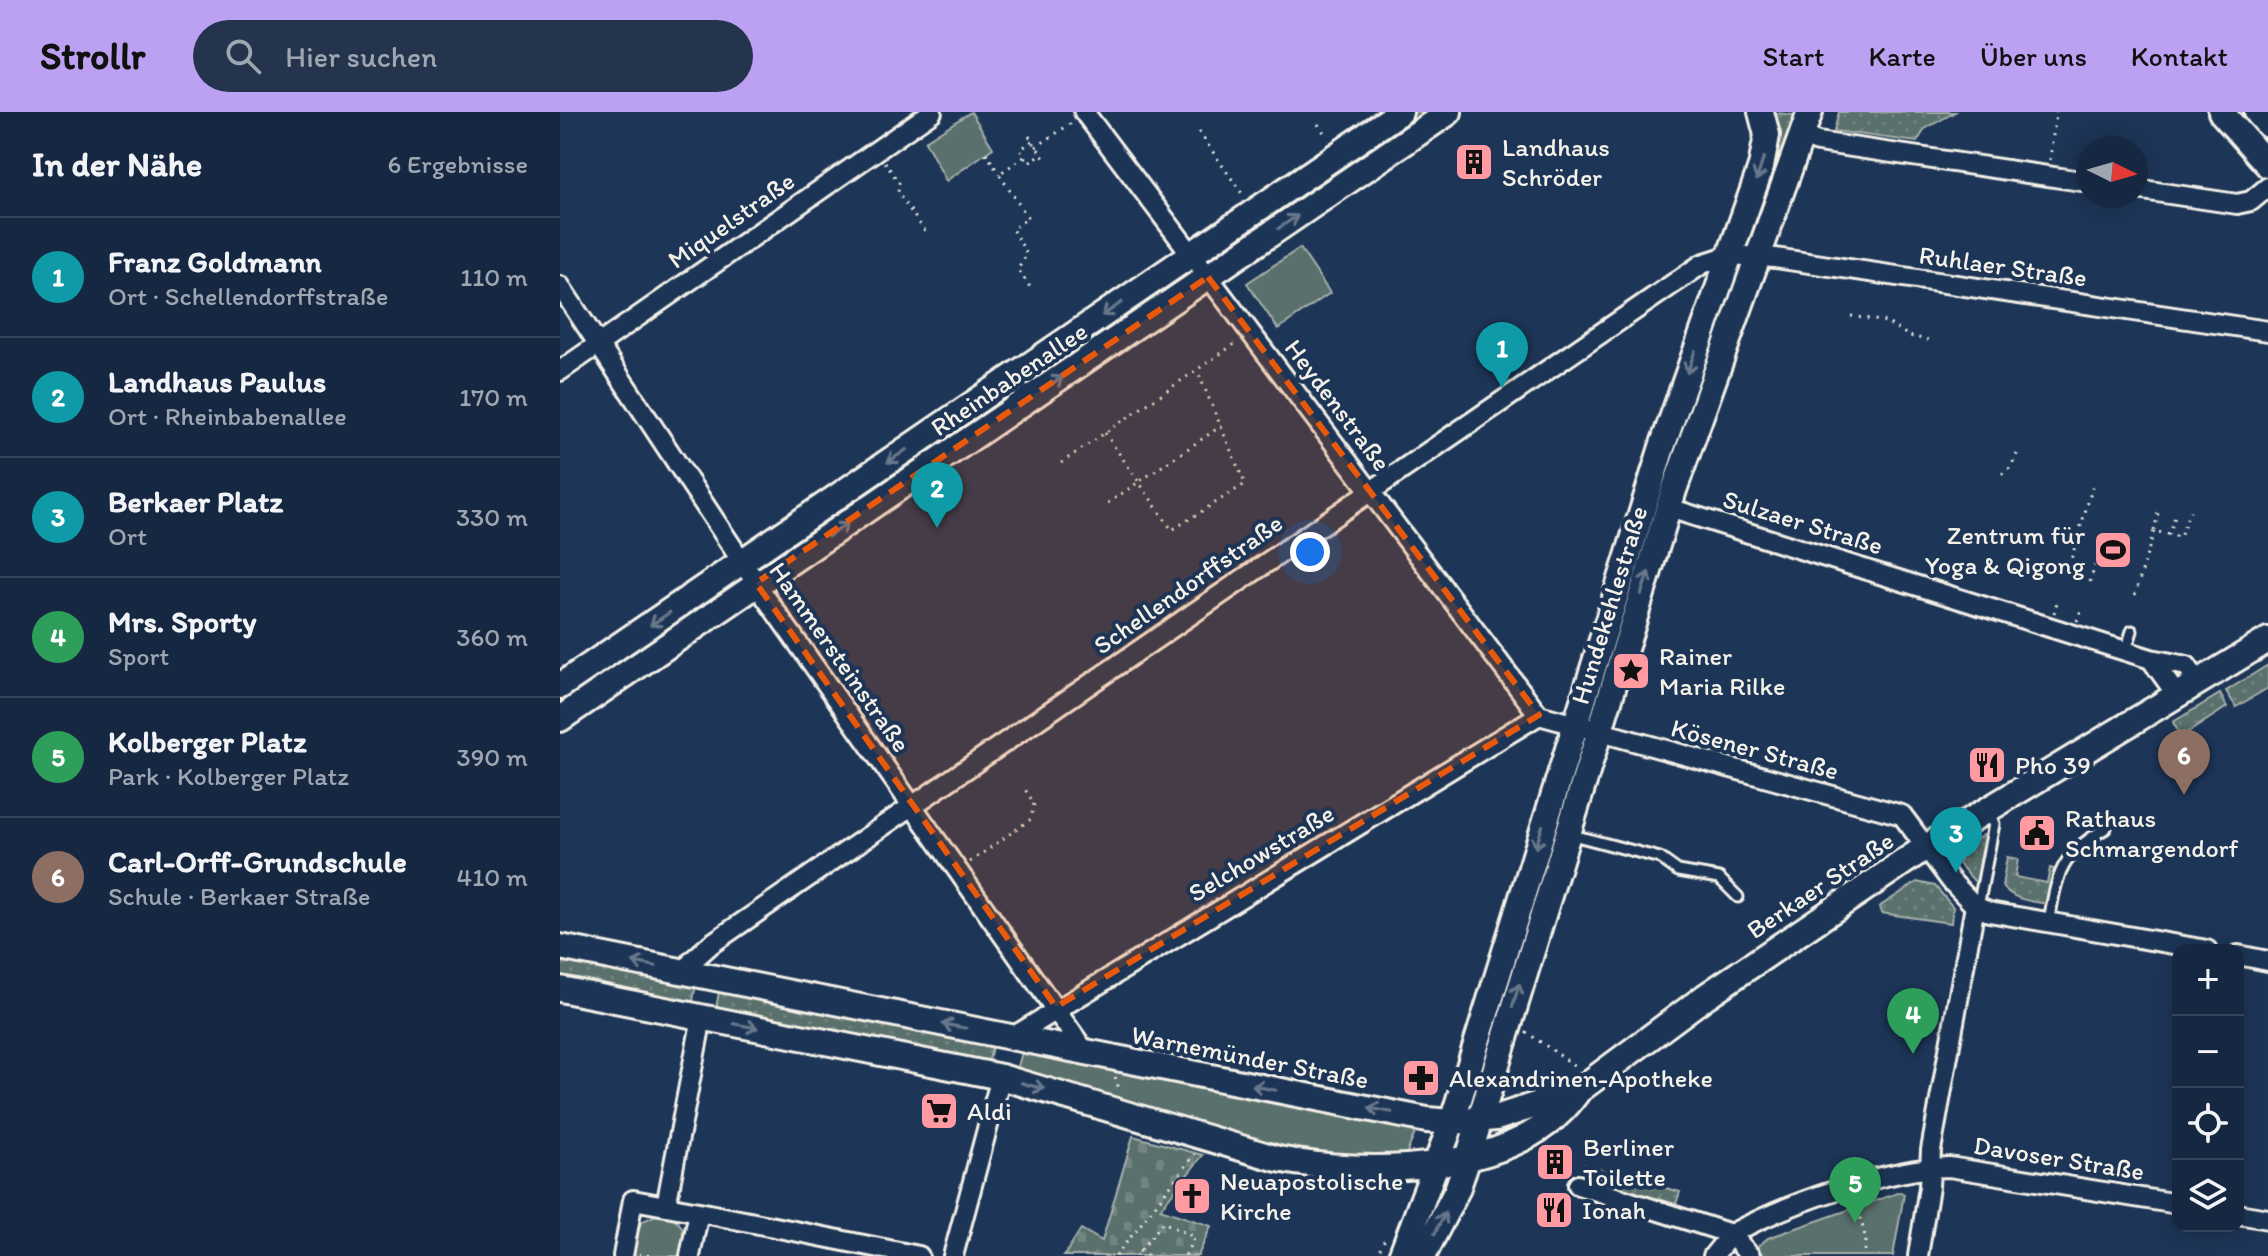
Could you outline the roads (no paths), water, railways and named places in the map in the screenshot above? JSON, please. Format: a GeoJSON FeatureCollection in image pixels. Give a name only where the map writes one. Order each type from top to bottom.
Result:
{"type":"FeatureCollection","features":[{"type":"Feature","properties":{"kind":"street","name":"Miquelstraße"},"geometry":{"type":"LineString","coordinates":[[560,371],[932,112]]}},
{"type":"Feature","properties":{"kind":"street","name":"Rheinbabenallee"},"geometry":{"type":"LineString","coordinates":[[560,686],[1400,112]]}},
{"type":"Feature","properties":{"kind":"street","name":"Rheinbabenallee"},"geometry":{"type":"LineString","coordinates":[[560,719],[1449,112]]}},
{"type":"Feature","properties":{"kind":"street","name":"Hundekehlestraße"},"geometry":{"type":"LineString","coordinates":[[1401,1256],[1452,1122],[1556,721],[1662,447],[1766,150],[1767,127],[1761,112]]}},
{"type":"Feature","properties":{"kind":"street","name":"Hundekehlestraße"},"geometry":{"type":"LineString","coordinates":[[1423,1256],[1457,1190],[1469,1155],[1566,833],[1669,508],[1810,112]]}},
{"type":"Feature","properties":{"kind":"street"},"geometry":{"type":"LineString","coordinates":[[2221,112],[2268,165]]}},
{"type":"Feature","properties":{"kind":"street"},"geometry":{"type":"LineString","coordinates":[[2257,112],[2268,125]]}},
{"type":"Feature","properties":{"kind":"street","name":"Heydenstraße"},"geometry":{"type":"LineString","coordinates":[[1080,116],[1192,254],[1370,491],[1556,721]]}},
{"type":"Feature","properties":{"kind":"street"},"geometry":{"type":"LineString","coordinates":[[1801,136],[1818,142],[2076,180]]}},
{"type":"Feature","properties":{"kind":"street"},"geometry":{"type":"LineString","coordinates":[[2148,191],[2237,204],[2251,201],[2268,187]]}},
{"type":"Feature","properties":{"kind":"street","name":"Ruhlaer Straße"},"geometry":{"type":"LineString","coordinates":[[1730,255],[1757,256],[2268,331]]}},
{"type":"Feature","properties":{"kind":"street","name":"Schellendorffstraße"},"geometry":{"type":"LineString","coordinates":[[699,975],[692,961],[711,944],[1679,277],[1696,267],[1730,255]]}},
{"type":"Feature","properties":{"kind":"street","name":"Hammersteinstraße"},"geometry":{"type":"LineString","coordinates":[[560,286],[742,563],[1086,1053]]}},
{"type":"Feature","properties":{"kind":"street","name":"Sulzaer Straße"},"geometry":{"type":"LineString","coordinates":[[1669,508],[2151,659],[2187,666],[2197,681]]}},
{"type":"Feature","properties":{"kind":"street","name":"Berkaer Straße"},"geometry":{"type":"LineString","coordinates":[[1479,1121],[1518,1113],[1578,1079],[1926,847],[2268,640]]}},
{"type":"Feature","properties":{"kind":"street"},"geometry":{"type":"LineString","coordinates":[[2151,659],[2176,694]]}},
{"type":"Feature","properties":{"kind":"street","name":"Kösener Straße"},"geometry":{"type":"LineString","coordinates":[[1556,721],[1902,815],[1951,881],[1977,906]]}},
{"type":"Feature","properties":{"kind":"street","name":"Selchowstraße"},"geometry":{"type":"LineString","coordinates":[[1011,1038],[1056,1007],[1556,721]]}},
{"type":"Feature","properties":{"kind":"street"},"geometry":{"type":"LineString","coordinates":[[1918,1256],[1933,1136],[1977,906],[2173,944]]}},
{"type":"Feature","properties":{"kind":"street","name":"Warnemünder Straße"},"geometry":{"type":"LineString","coordinates":[[560,947],[1112,1058],[1452,1122],[1479,1121]]}},
{"type":"Feature","properties":{"kind":"street"},"geometry":{"type":"LineString","coordinates":[[2244,956],[2268,961]]}},
{"type":"Feature","properties":{"kind":"street"},"geometry":{"type":"LineString","coordinates":[[666,1206],[702,1017],[699,975]]}},
{"type":"Feature","properties":{"kind":"street"},"geometry":{"type":"LineString","coordinates":[[560,989],[1001,1077],[1300,1163],[1381,1169],[1436,1163]]}},
{"type":"Feature","properties":{"kind":"street"},"geometry":{"type":"LineString","coordinates":[[953,1256],[1011,1038]]}},
{"type":"Feature","properties":{"kind":"street","name":"Berkaer Straße"},"geometry":{"type":"LineString","coordinates":[[1436,1163],[1469,1155],[1533,1132],[1555,1117],[1578,1079]]}},
{"type":"Feature","properties":{"kind":"street","name":"Davoser Straße"},"geometry":{"type":"LineString","coordinates":[[1731,1234],[1801,1204],[1911,1170],[1931,1167],[1949,1167],[2172,1203]]}},
{"type":"Feature","properties":{"kind":"street"},"geometry":{"type":"LineString","coordinates":[[1578,1185],[1731,1234],[1750,1256]]}},
{"type":"Feature","properties":{"kind":"street"},"geometry":{"type":"LineString","coordinates":[[623,1256],[633,1200],[919,1256]]}},
{"type":"Feature","properties":{"kind":"street"},"geometry":{"type":"LineString","coordinates":[[690,1256],[699,1212]]}},
{"type":"Feature","properties":{"kind":"street"},"geometry":{"type":"LineString","coordinates":[[2244,1215],[2268,1219]]}},
{"type":"Feature","properties":{"kind":"street"},"geometry":{"type":"LineString","coordinates":[[1713,1256],[1731,1234]]}},
{"type":"Feature","properties":{"kind":"lane"},"geometry":{"type":"LineString","coordinates":[[2126,650],[2132,631]]}},
{"type":"Feature","properties":{"kind":"lane"},"geometry":{"type":"LineString","coordinates":[[1977,906],[1994,824],[1987,809]]}},
{"type":"Feature","properties":{"kind":"lane"},"geometry":{"type":"LineString","coordinates":[[2049,922],[2059,871],[2076,846],[2106,828]]}},
{"type":"Feature","properties":{"kind":"lane"},"geometry":{"type":"LineString","coordinates":[[1566,833],[1660,858],[1678,871],[1719,878],[1738,897]]}},
{"type":"Feature","properties":{"kind":"place","name":"Landhaus Schröder"},"geometry":{"type":"Point","coordinates":[1474,162]}},
{"type":"Feature","properties":{"kind":"place","name":"Franz Goldmann"},"geometry":{"type":"Point","coordinates":[1502,388]}},
{"type":"Feature","properties":{"kind":"place","name":"Landhaus Paulus"},"geometry":{"type":"Point","coordinates":[937,528]}},
{"type":"Feature","properties":{"kind":"place","name":"Zentrum für Yoga & Qigong"},"geometry":{"type":"Point","coordinates":[2113,550]}},
{"type":"Feature","properties":{"kind":"place","name":"Rainer Maria Rilke"},"geometry":{"type":"Point","coordinates":[1631,671]}},
{"type":"Feature","properties":{"kind":"place","name":"Pho 39"},"geometry":{"type":"Point","coordinates":[1987,765]}},
{"type":"Feature","properties":{"kind":"place","name":"Carl-Orff-Grundschule"},"geometry":{"type":"Point","coordinates":[2184,795]}},
{"type":"Feature","properties":{"kind":"place","name":"Rathaus Schmargendorf"},"geometry":{"type":"Point","coordinates":[2037,833]}},
{"type":"Feature","properties":{"kind":"place","name":"Berkaer Platz"},"geometry":{"type":"Point","coordinates":[1956,873]}},
{"type":"Feature","properties":{"kind":"place","name":"Mrs. Sporty"},"geometry":{"type":"Point","coordinates":[1913,1054]}},
{"type":"Feature","properties":{"kind":"place","name":"Alexandrinen-Apotheke"},"geometry":{"type":"Point","coordinates":[1421,1078]}},
{"type":"Feature","properties":{"kind":"place","name":"Aldi"},"geometry":{"type":"Point","coordinates":[939,1111]}},
{"type":"Feature","properties":{"kind":"place","name":"Berliner Toilette"},"geometry":{"type":"Point","coordinates":[1555,1162]}},
{"type":"Feature","properties":{"kind":"place","name":"Neuapostolische Kirche"},"geometry":{"type":"Point","coordinates":[1192,1196]}},
{"type":"Feature","properties":{"kind":"place","name":"Ionah"},"geometry":{"type":"Point","coordinates":[1554,1210]}},
{"type":"Feature","properties":{"kind":"place","name":"Kolberger Platz"},"geometry":{"type":"Point","coordinates":[1855,1223]}}]}
